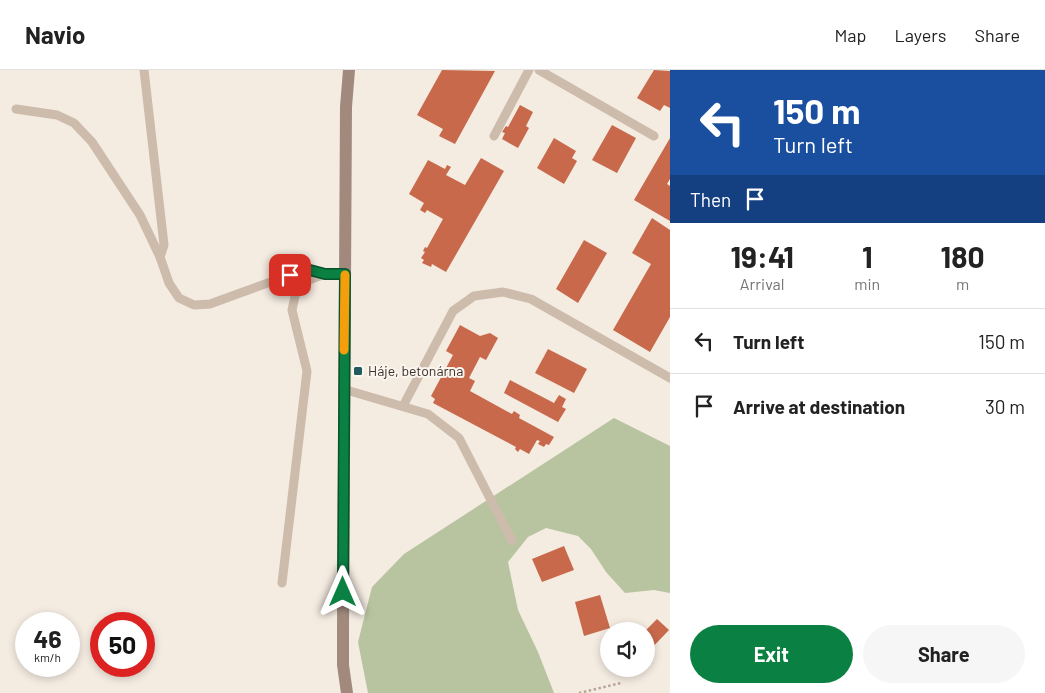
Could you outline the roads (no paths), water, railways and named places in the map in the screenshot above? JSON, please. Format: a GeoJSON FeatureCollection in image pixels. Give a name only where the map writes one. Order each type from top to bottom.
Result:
{"type":"FeatureCollection","features":[{"type":"Feature","properties":{"kind":"main road"},"geometry":{"type":"LineString","coordinates":[[347,693],[343,656],[343,389],[346,107],[349,70]]}},
{"type":"Feature","properties":{"kind":"lane"},"geometry":{"type":"LineString","coordinates":[[144,70],[164,244],[160,257]]}},
{"type":"Feature","properties":{"kind":"lane"},"geometry":{"type":"LineString","coordinates":[[494,136],[530,70]]}},
{"type":"Feature","properties":{"kind":"lane"},"geometry":{"type":"LineString","coordinates":[[539,70],[654,136]]}},
{"type":"Feature","properties":{"kind":"lane"},"geometry":{"type":"LineString","coordinates":[[16,109],[57,115],[74,123],[92,142],[140,215],[160,257],[169,283],[179,298],[194,305],[210,304],[306,269],[325,274],[345,274]]}},
{"type":"Feature","properties":{"kind":"lane"},"geometry":{"type":"LineString","coordinates":[[282,583],[307,371],[292,310],[296,292],[309,280],[325,274]]}},
{"type":"Feature","properties":{"kind":"lane"},"geometry":{"type":"LineString","coordinates":[[403,406],[453,312],[474,296],[503,292],[531,299],[670,378]]}},
{"type":"Feature","properties":{"kind":"lane"},"geometry":{"type":"LineString","coordinates":[[343,389],[428,414],[459,438],[512,541]]}},
{"type":"Feature","properties":{"kind":"place","name":"Háje, betonárna"},"geometry":{"type":"Point","coordinates":[358,371]}}]}
